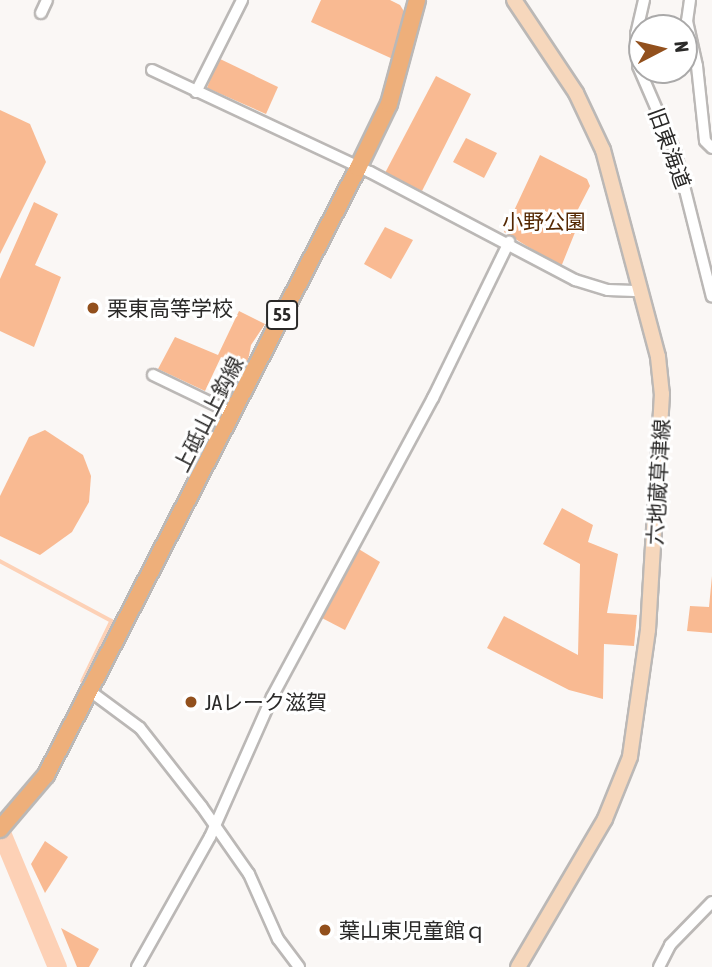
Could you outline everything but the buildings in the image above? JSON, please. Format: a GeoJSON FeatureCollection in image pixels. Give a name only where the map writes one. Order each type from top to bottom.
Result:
{"type":"FeatureCollection","features":[{"type":"Feature","properties":{"kind":"main road","name":"上砥山上鈎線"},"geometry":{"type":"LineString","coordinates":[[2,826],[46,775],[358,168],[389,104],[417,0]]}},
{"type":"Feature","properties":{"kind":"main road","name":"六地蔵草津線"},"geometry":{"type":"LineString","coordinates":[[514,0],[591,122],[607,162],[658,358],[662,430],[637,729],[605,819],[519,967]]}},
{"type":"Feature","properties":{"kind":"street"},"geometry":{"type":"LineString","coordinates":[[41,13],[47,0]]}},
{"type":"Feature","properties":{"kind":"street"},"geometry":{"type":"LineString","coordinates":[[196,92],[242,0]]}},
{"type":"Feature","properties":{"kind":"street","name":"旧東海道"},"geometry":{"type":"LineString","coordinates":[[644,0],[636,34],[638,66],[677,154],[712,297]]}},
{"type":"Feature","properties":{"kind":"street"},"geometry":{"type":"LineString","coordinates":[[690,0],[687,21],[697,66],[705,141],[712,148]]}},
{"type":"Feature","properties":{"kind":"street"},"geometry":{"type":"LineString","coordinates":[[152,70],[509,242],[575,280],[608,290],[641,291]]}},
{"type":"Feature","properties":{"kind":"street"},"geometry":{"type":"LineString","coordinates":[[137,967],[214,827],[272,698],[433,398],[509,242]]}},
{"type":"Feature","properties":{"kind":"street"},"geometry":{"type":"LineString","coordinates":[[153,375],[232,413]]}},
{"type":"Feature","properties":{"kind":"street"},"geometry":{"type":"LineString","coordinates":[[90,691],[140,728],[249,874],[278,939],[299,967]]}},
{"type":"Feature","properties":{"kind":"street"},"geometry":{"type":"LineString","coordinates":[[659,967],[670,944],[712,902]]}},
{"type":"Feature","properties":{"kind":"green space"},"geometry":{"type":"Polygon","coordinates":[[[321,0],[390,0],[400,5],[405,13],[395,60],[311,22],[321,0]]]}},
{"type":"Feature","properties":{"kind":"green space"},"geometry":{"type":"Polygon","coordinates":[[[218,58],[278,87],[266,114],[207,88],[218,58]]]}},
{"type":"Feature","properties":{"kind":"green space"},"geometry":{"type":"Polygon","coordinates":[[[436,76],[471,94],[422,191],[385,173],[436,76]]]}},
{"type":"Feature","properties":{"kind":"green space"},"geometry":{"type":"Polygon","coordinates":[[[0,110],[30,124],[46,162],[0,254],[0,110]]]}},
{"type":"Feature","properties":{"kind":"green space"},"geometry":{"type":"Polygon","coordinates":[[[466,138],[497,153],[484,178],[453,162],[466,138]]]}},
{"type":"Feature","properties":{"kind":"green space","name":"小野公園"},"geometry":{"type":"Polygon","coordinates":[[[540,155],[587,179],[590,186],[574,217],[580,220],[561,267],[504,232],[540,155]]]}},
{"type":"Feature","properties":{"kind":"green space"},"geometry":{"type":"Polygon","coordinates":[[[34,202],[58,214],[35,265],[61,277],[34,347],[0,331],[0,279],[34,202]]]}},
{"type":"Feature","properties":{"kind":"green space"},"geometry":{"type":"Polygon","coordinates":[[[385,227],[413,240],[391,279],[364,264],[385,227]]]}},
{"type":"Feature","properties":{"kind":"green space"},"geometry":{"type":"Polygon","coordinates":[[[239,311],[265,324],[251,345],[247,366],[221,357],[205,391],[158,369],[175,337],[218,355],[239,311]]]}},
{"type":"Feature","properties":{"kind":"green space"},"geometry":{"type":"Polygon","coordinates":[[[45,430],[83,455],[91,476],[89,502],[72,532],[40,555],[0,536],[0,496],[29,437],[45,430]]]}},
{"type":"Feature","properties":{"kind":"green space"},"geometry":{"type":"Polygon","coordinates":[[[562,508],[593,525],[588,542],[618,554],[607,613],[637,615],[634,646],[604,644],[603,699],[569,690],[487,648],[504,616],[578,655],[580,564],[543,544],[562,508]]]}},
{"type":"Feature","properties":{"kind":"green space"},"geometry":{"type":"Polygon","coordinates":[[[357,548],[380,562],[345,630],[320,617],[357,548]]]}},
{"type":"Feature","properties":{"kind":"green space"},"geometry":{"type":"Polygon","coordinates":[[[712,576],[712,633],[687,631],[690,606],[709,607],[712,576]]]}},
{"type":"Feature","properties":{"kind":"green space"},"geometry":{"type":"Polygon","coordinates":[[[45,841],[68,857],[45,893],[31,864],[45,841]]]}},
{"type":"Feature","properties":{"kind":"green space"},"geometry":{"type":"Polygon","coordinates":[[[61,928],[99,949],[89,967],[77,967],[61,928]]]}},
{"type":"Feature","properties":{"kind":"waterway"},"geometry":{"type":"LineString","coordinates":[[0,561],[112,621],[83,681]]}},
{"type":"Feature","properties":{"kind":"waterway"},"geometry":{"type":"LineString","coordinates":[[0,830],[57,967]]}},
{"type":"Feature","properties":{"kind":"place","name":"栗東高等学校"},"geometry":{"type":"Point","coordinates":[93,308]}},
{"type":"Feature","properties":{"kind":"place","name":"JAレーク滋賀"},"geometry":{"type":"Point","coordinates":[191,702]}},
{"type":"Feature","properties":{"kind":"place","name":"葉山東児童館ｑ"},"geometry":{"type":"Point","coordinates":[325,930]}}]}
